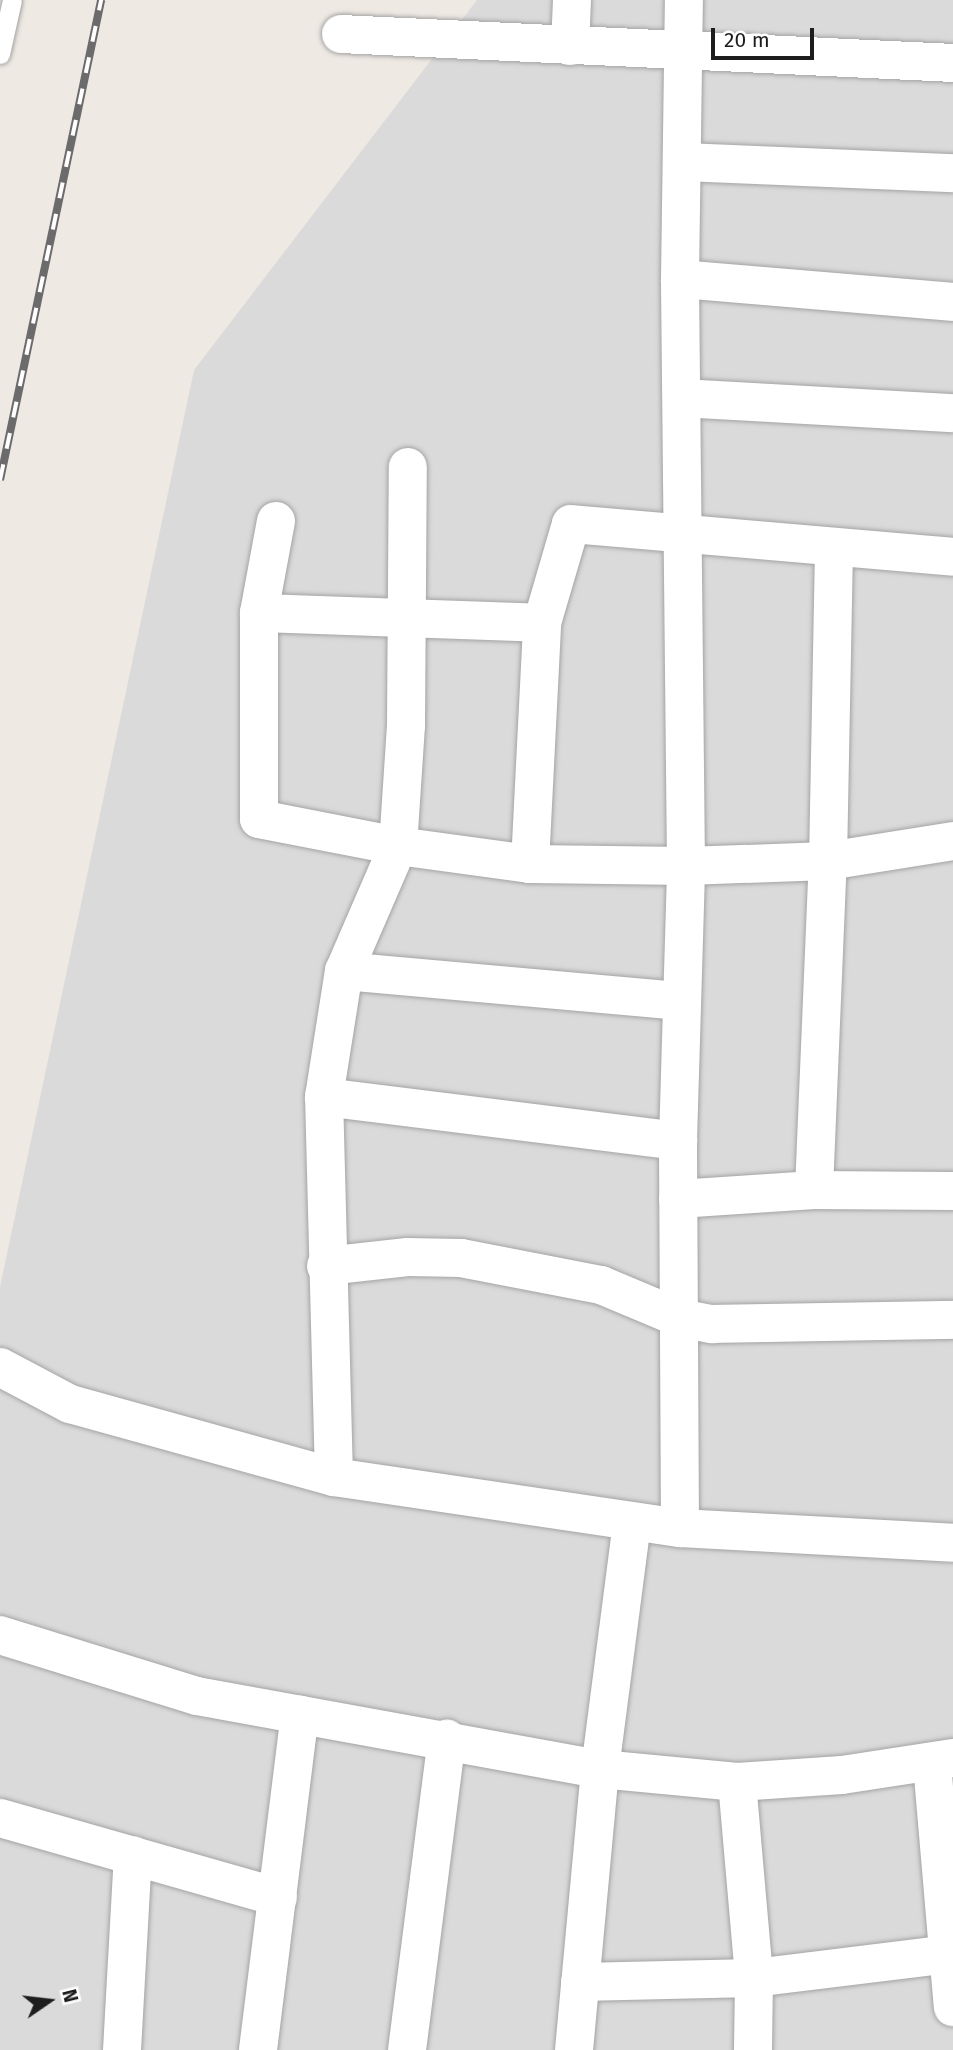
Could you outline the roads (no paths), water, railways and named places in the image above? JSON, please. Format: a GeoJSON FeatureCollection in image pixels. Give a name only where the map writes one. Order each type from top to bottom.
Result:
{"type":"FeatureCollection","features":[{"type":"Feature","properties":{"kind":"street"},"geometry":{"type":"LineString","coordinates":[[570,46],[572,0]]}},
{"type":"Feature","properties":{"kind":"street"},"geometry":{"type":"LineString","coordinates":[[680,1528],[678,1141],[686,866],[680,279],[685,162],[684,0]]}},
{"type":"Feature","properties":{"kind":"street"},"geometry":{"type":"LineString","coordinates":[[341,34],[570,46],[685,47],[953,63]]}},
{"type":"Feature","properties":{"kind":"street"},"geometry":{"type":"LineString","coordinates":[[685,162],[953,173]]}},
{"type":"Feature","properties":{"kind":"street"},"geometry":{"type":"LineString","coordinates":[[680,279],[953,302]]}},
{"type":"Feature","properties":{"kind":"street"},"geometry":{"type":"LineString","coordinates":[[682,398],[953,413]]}},
{"type":"Feature","properties":{"kind":"street"},"geometry":{"type":"LineString","coordinates":[[334,1477],[324,1097],[344,971],[398,846],[406,726],[408,467]]}},
{"type":"Feature","properties":{"kind":"street"},"geometry":{"type":"LineString","coordinates":[[276,521],[259,613],[258,816],[398,846],[530,863],[686,866],[828,861],[953,841]]}},
{"type":"Feature","properties":{"kind":"street"},"geometry":{"type":"LineString","coordinates":[[530,863],[542,623],[571,524],[953,557]]}},
{"type":"Feature","properties":{"kind":"street"},"geometry":{"type":"LineString","coordinates":[[814,1191],[828,861],[834,547]]}},
{"type":"Feature","properties":{"kind":"street"},"geometry":{"type":"LineString","coordinates":[[259,613],[542,623]]}},
{"type":"Feature","properties":{"kind":"street"},"geometry":{"type":"LineString","coordinates":[[344,971],[682,1001]]}},
{"type":"Feature","properties":{"kind":"street"},"geometry":{"type":"LineString","coordinates":[[324,1097],[678,1141]]}},
{"type":"Feature","properties":{"kind":"street"},"geometry":{"type":"LineString","coordinates":[[678,1199],[814,1191],[953,1191]]}},
{"type":"Feature","properties":{"kind":"street"},"geometry":{"type":"LineString","coordinates":[[327,1266],[408,1257],[461,1258],[601,1285],[680,1318],[712,1324],[953,1320]]}},
{"type":"Feature","properties":{"kind":"street"},"geometry":{"type":"LineString","coordinates":[[0,1367],[70,1404],[334,1477],[632,1523],[953,1543]]}},
{"type":"Feature","properties":{"kind":"street"},"geometry":{"type":"LineString","coordinates":[[574,2050],[600,1769],[632,1523]]}},
{"type":"Feature","properties":{"kind":"street"},"geometry":{"type":"LineString","coordinates":[[0,1635],[197,1696],[447,1739],[600,1769],[737,1783],[943,1761],[953,2007]]}},
{"type":"Feature","properties":{"kind":"street"},"geometry":{"type":"LineString","coordinates":[[258,2050],[300,1715]]}},
{"type":"Feature","properties":{"kind":"street"},"geometry":{"type":"LineString","coordinates":[[407,2050],[447,1739]]}},
{"type":"Feature","properties":{"kind":"street"},"geometry":{"type":"LineString","coordinates":[[737,1783],[754,1978],[753,2050]]}},
{"type":"Feature","properties":{"kind":"street"},"geometry":{"type":"LineString","coordinates":[[0,1818],[278,1898]]}},
{"type":"Feature","properties":{"kind":"street"},"geometry":{"type":"LineString","coordinates":[[122,2050],[133,1855]]}},
{"type":"Feature","properties":{"kind":"street"},"geometry":{"type":"LineString","coordinates":[[580,1982],[754,1978],[949,1954]]}},
{"type":"Feature","properties":{"kind":"lane"},"geometry":{"type":"LineString","coordinates":[[0,54],[12,0]]}},
{"type":"Feature","properties":{"kind":"railway"},"geometry":{"type":"LineString","coordinates":[[0,480],[101,0]]}}]}
